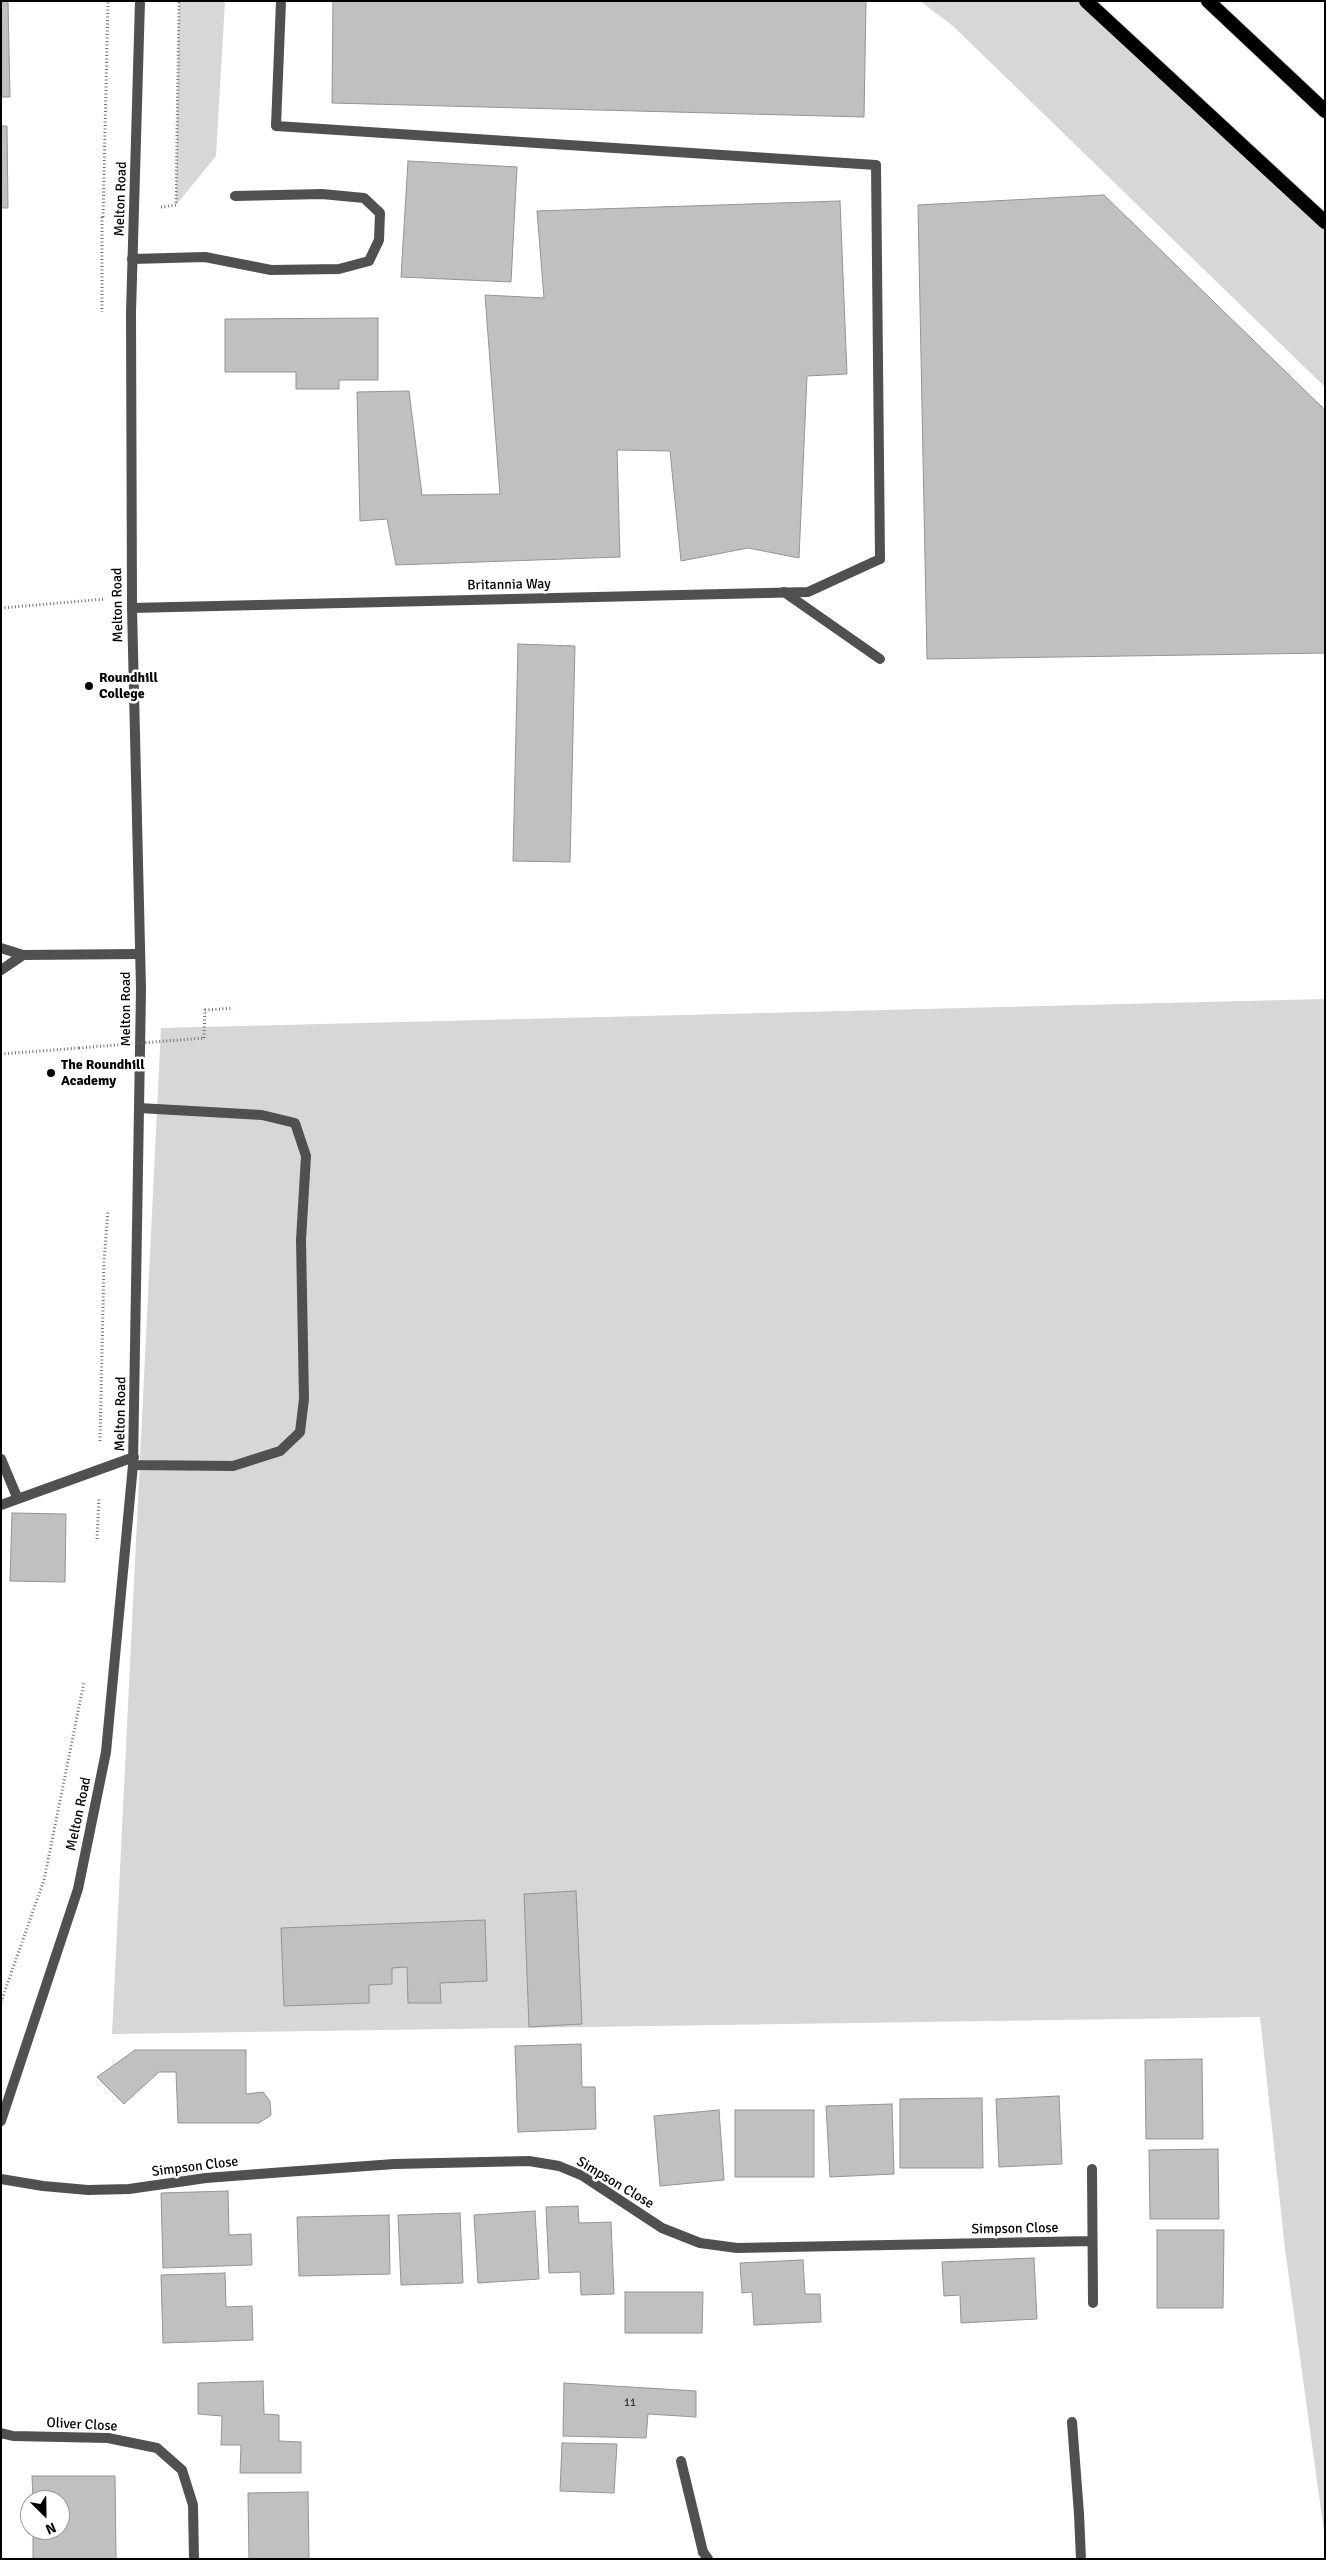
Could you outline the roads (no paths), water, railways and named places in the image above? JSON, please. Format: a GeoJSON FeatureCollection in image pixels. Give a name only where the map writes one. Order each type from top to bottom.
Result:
{"type":"FeatureCollection","features":[{"type":"Feature","properties":{"kind":"highway"},"geometry":{"type":"LineString","coordinates":[[1086,1],[1325,222]]}},
{"type":"Feature","properties":{"kind":"highway"},"geometry":{"type":"LineString","coordinates":[[1208,1],[1325,111]]}},
{"type":"Feature","properties":{"kind":"street","name":"Melton Road"},"geometry":{"type":"LineString","coordinates":[[1,2121],[78,1889],[106,1752],[134,1461],[139,1108],[139,954],[132,608],[132,259],[140,1]]}},
{"type":"Feature","properties":{"kind":"street","name":"Britannia Way"},"geometry":{"type":"LineString","coordinates":[[132,608],[808,592],[880,559],[876,166],[276,126],[281,1]]}},
{"type":"Feature","properties":{"kind":"street"},"geometry":{"type":"LineString","coordinates":[[132,259],[205,257],[271,270],[339,268],[369,261],[380,240],[380,213],[364,198],[322,194],[235,196]]}},
{"type":"Feature","properties":{"kind":"street"},"geometry":{"type":"LineString","coordinates":[[784,592],[880,659]]}},
{"type":"Feature","properties":{"kind":"street"},"geometry":{"type":"LineString","coordinates":[[1,948],[23,955],[139,954]]}},
{"type":"Feature","properties":{"kind":"street"},"geometry":{"type":"LineString","coordinates":[[1,970],[23,955]]}},
{"type":"Feature","properties":{"kind":"street"},"geometry":{"type":"LineString","coordinates":[[1,1505],[17,1497],[100,1469],[134,1461],[233,1466],[280,1451],[300,1432],[304,1399],[301,1240],[306,1156],[295,1123],[262,1115],[139,1108]]}},
{"type":"Feature","properties":{"kind":"street"},"geometry":{"type":"LineString","coordinates":[[1,1459],[17,1497]]}},
{"type":"Feature","properties":{"kind":"street","name":"Simpson Close"},"geometry":{"type":"LineString","coordinates":[[1,2178],[43,2186],[88,2190],[128,2189],[206,2178],[394,2164],[528,2161],[559,2166],[582,2176],[662,2228],[700,2243],[737,2248],[1092,2241]]}},
{"type":"Feature","properties":{"kind":"street"},"geometry":{"type":"LineString","coordinates":[[1092,2169],[1092,2303]]}},
{"type":"Feature","properties":{"kind":"street"},"geometry":{"type":"LineString","coordinates":[[1072,2422],[1081,2559]]}},
{"type":"Feature","properties":{"kind":"street","name":"Oliver Close"},"geometry":{"type":"LineString","coordinates":[[1,2433],[13,2436],[108,2438],[157,2448],[182,2470],[193,2505],[194,2559]]}},
{"type":"Feature","properties":{"kind":"street"},"geometry":{"type":"LineString","coordinates":[[681,2461],[706,2555]]}},
{"type":"Feature","properties":{"kind":"place","name":"Roundhill College"},"geometry":{"type":"Point","coordinates":[89,686]}},
{"type":"Feature","properties":{"kind":"place","name":"The Roundhill Academy"},"geometry":{"type":"Point","coordinates":[51,1073]}}]}
